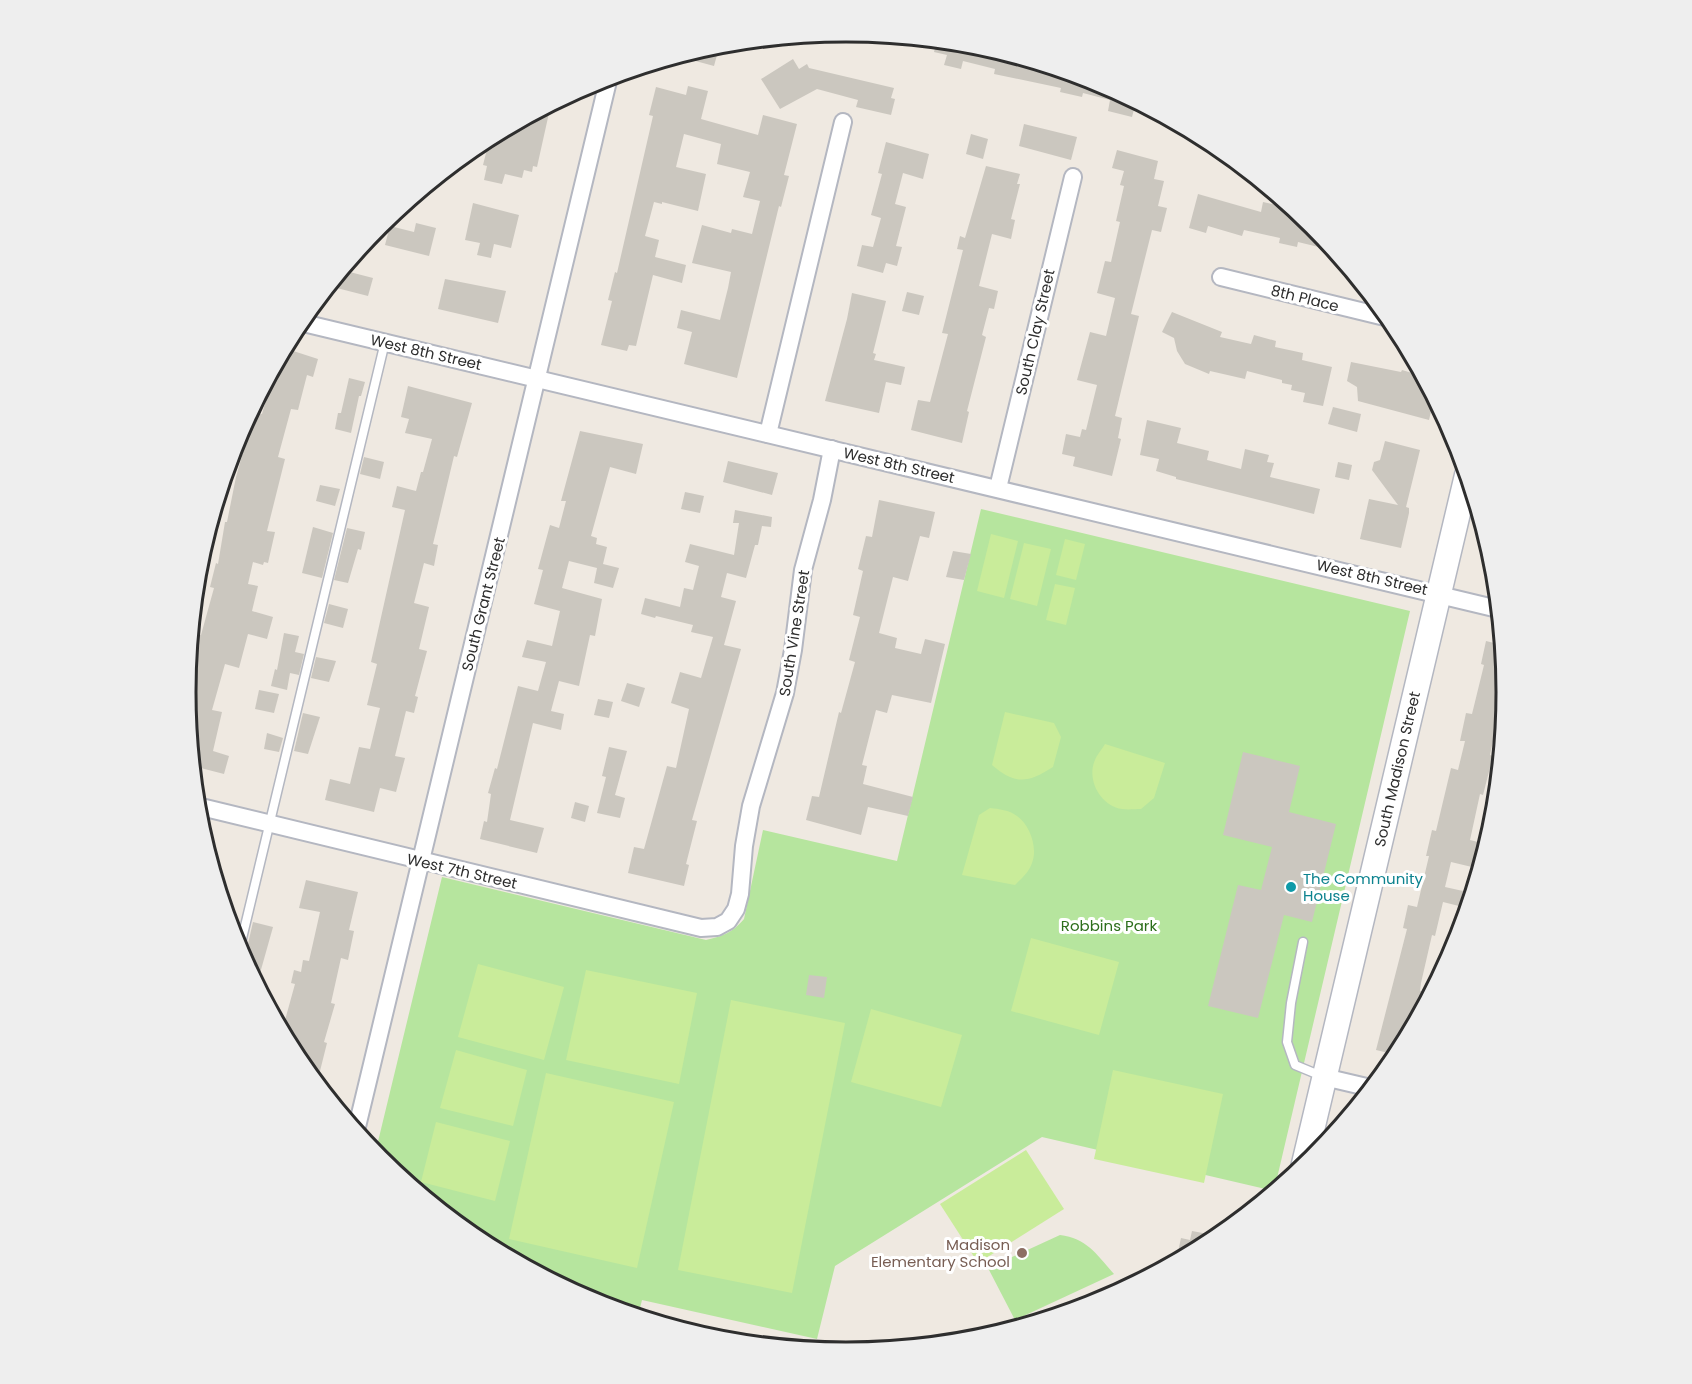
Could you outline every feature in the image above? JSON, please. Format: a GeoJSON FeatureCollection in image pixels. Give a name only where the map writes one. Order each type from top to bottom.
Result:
{"type":"FeatureCollection","features":[{"type":"Feature","properties":{"kind":"street","name":"South Grant Street"},"geometry":{"type":"LineString","coordinates":[[358,1122],[607,87]]}},
{"type":"Feature","properties":{"kind":"street"},"geometry":{"type":"LineString","coordinates":[[768,434],[843,122]]}},
{"type":"Feature","properties":{"kind":"street","name":"South Clay Street"},"geometry":{"type":"LineString","coordinates":[[998,488],[1073,177]]}},
{"type":"Feature","properties":{"kind":"street","name":"8th Place"},"geometry":{"type":"LineString","coordinates":[[1221,277],[1375,315]]}},
{"type":"Feature","properties":{"kind":"street","name":"West 8th Street"},"geometry":{"type":"LineString","coordinates":[[310,325],[1490,607]]}},
{"type":"Feature","properties":{"kind":"street","name":"South Vine Street"},"geometry":{"type":"LineString","coordinates":[[728,921],[740,894],[744,846],[752,806],[785,693],[803,570],[822,500],[832,449]]}},
{"type":"Feature","properties":{"kind":"street","name":"South Madison Street"},"geometry":{"type":"LineString","coordinates":[[1307,1151],[1464,489]]}},
{"type":"Feature","properties":{"kind":"street","name":"West 7th Street"},"geometry":{"type":"LineString","coordinates":[[206,808],[701,928],[717,927],[728,921]]}},
{"type":"Feature","properties":{"kind":"street"},"geometry":{"type":"LineString","coordinates":[[1324,1077],[1363,1086]]}},
{"type":"Feature","properties":{"kind":"lane"},"geometry":{"type":"LineString","coordinates":[[243,935],[385,342]]}},
{"type":"Feature","properties":{"kind":"lane"},"geometry":{"type":"LineString","coordinates":[[1303,942],[1291,1003],[1287,1042],[1295,1065],[1324,1077]]}},
{"type":"Feature","properties":{"kind":"green space","name":"Robbins Park"},"geometry":{"type":"Polygon","coordinates":[[[981,509],[1410,611],[1277,1179],[1265,1189],[1042,1137],[835,1266],[817,1339],[642,1300],[640,1309],[597,1293],[521,1255],[485,1232],[417,1181],[378,1143],[442,877],[706,940],[727,933],[744,919],[763,830],[897,861],[981,509]]]}},
{"type":"Feature","properties":{"kind":"green space"},"geometry":{"type":"Polygon","coordinates":[[[991,534],[1018,541],[1004,598],[977,591],[991,534]]]}},
{"type":"Feature","properties":{"kind":"green space"},"geometry":{"type":"Polygon","coordinates":[[[1065,539],[1085,544],[1076,580],[1056,575],[1065,539]]]}},
{"type":"Feature","properties":{"kind":"green space"},"geometry":{"type":"Polygon","coordinates":[[[1024,543],[1051,549],[1037,606],[1010,599],[1024,543]]]}},
{"type":"Feature","properties":{"kind":"green space"},"geometry":{"type":"Polygon","coordinates":[[[1055,584],[1075,588],[1066,625],[1046,620],[1055,584]]]}},
{"type":"Feature","properties":{"kind":"green space"},"geometry":{"type":"Polygon","coordinates":[[[1005,712],[1054,723],[1061,737],[1053,767],[1022,780],[1008,776],[992,765],[1005,712]]]}},
{"type":"Feature","properties":{"kind":"green space"},"geometry":{"type":"Polygon","coordinates":[[[1105,744],[1165,763],[1154,798],[1141,809],[1114,807],[1097,791],[1092,776],[1093,768],[1105,744]]]}},
{"type":"Feature","properties":{"kind":"green space"},"geometry":{"type":"Polygon","coordinates":[[[990,808],[1007,811],[1017,816],[1026,825],[1032,837],[1034,857],[1032,863],[1015,885],[962,875],[979,815],[990,808]]]}},
{"type":"Feature","properties":{"kind":"green space"},"geometry":{"type":"Polygon","coordinates":[[[1031,938],[1119,962],[1099,1035],[1011,1011],[1031,938]]]}},
{"type":"Feature","properties":{"kind":"green space"},"geometry":{"type":"Polygon","coordinates":[[[478,964],[564,987],[544,1060],[458,1037],[478,964]]]}},
{"type":"Feature","properties":{"kind":"green space"},"geometry":{"type":"Polygon","coordinates":[[[586,970],[697,993],[679,1084],[566,1060],[586,970]]]}},
{"type":"Feature","properties":{"kind":"green space"},"geometry":{"type":"Polygon","coordinates":[[[731,1000],[845,1023],[792,1293],[678,1270],[731,1000]]]}},
{"type":"Feature","properties":{"kind":"green space"},"geometry":{"type":"Polygon","coordinates":[[[871,1009],[962,1035],[941,1107],[851,1082],[871,1009]]]}},
{"type":"Feature","properties":{"kind":"green space"},"geometry":{"type":"Polygon","coordinates":[[[456,1050],[527,1070],[513,1126],[440,1108],[456,1050]]]}},
{"type":"Feature","properties":{"kind":"green space"},"geometry":{"type":"Polygon","coordinates":[[[1113,1070],[1223,1094],[1204,1183],[1094,1159],[1113,1070]]]}},
{"type":"Feature","properties":{"kind":"green space"},"geometry":{"type":"Polygon","coordinates":[[[546,1073],[674,1102],[637,1268],[509,1239],[546,1073]]]}},
{"type":"Feature","properties":{"kind":"green space"},"geometry":{"type":"Polygon","coordinates":[[[436,1122],[510,1141],[495,1201],[421,1182],[436,1122]]]}},
{"type":"Feature","properties":{"kind":"green space"},"geometry":{"type":"Polygon","coordinates":[[[1026,1150],[1064,1209],[978,1263],[940,1204],[1026,1150]]]}},
{"type":"Feature","properties":{"kind":"green space"},"geometry":{"type":"Polygon","coordinates":[[[1060,1235],[1084,1244],[1097,1254],[1114,1274],[1015,1320],[988,1268],[1060,1235]]]}},
{"type":"Feature","properties":{"kind":"building"},"geometry":{"type":"Polygon","coordinates":[[[935,49],[973,54],[1055,76],[1095,91],[1134,110],[1132,117],[1108,111],[1110,100],[1083,93],[1082,97],[1060,92],[1061,88],[994,74],[995,69],[963,61],[961,69],[944,65],[947,55],[934,52],[935,49]]]}},
{"type":"Feature","properties":{"kind":"building"},"geometry":{"type":"Polygon","coordinates":[[[717,54],[714,66],[693,60],[717,54]]]}},
{"type":"Feature","properties":{"kind":"building"},"geometry":{"type":"Polygon","coordinates":[[[793,59],[799,69],[807,64],[809,68],[894,88],[891,98],[895,99],[891,115],[856,107],[858,100],[817,89],[780,109],[761,79],[793,59]]]}},
{"type":"Feature","properties":{"kind":"building"},"geometry":{"type":"Polygon","coordinates":[[[688,86],[708,91],[701,119],[758,135],[763,115],[797,124],[784,175],[789,176],[781,207],[779,206],[737,378],[684,364],[692,332],[677,328],[681,310],[720,320],[728,288],[731,272],[692,263],[702,225],[731,233],[732,229],[752,234],[760,201],[743,197],[750,172],[717,164],[721,144],[684,134],[676,167],[706,174],[698,211],[654,202],[645,236],[659,240],[655,257],[686,265],[682,283],[653,275],[636,346],[629,345],[627,351],[601,345],[612,301],[608,300],[615,272],[617,273],[653,116],[649,115],[656,87],[686,95],[688,86]]]}},
{"type":"Feature","properties":{"kind":"building"},"geometry":{"type":"Polygon","coordinates":[[[549,114],[537,167],[533,166],[532,172],[524,170],[522,178],[505,174],[502,184],[484,180],[487,166],[483,165],[486,151],[549,114]]]}},
{"type":"Feature","properties":{"kind":"building"},"geometry":{"type":"Polygon","coordinates":[[[1024,124],[1077,137],[1071,160],[1019,146],[1024,124]]]}},
{"type":"Feature","properties":{"kind":"building"},"geometry":{"type":"Polygon","coordinates":[[[971,134],[988,139],[983,159],[966,154],[971,134]]]}},
{"type":"Feature","properties":{"kind":"building"},"geometry":{"type":"Polygon","coordinates":[[[886,142],[929,154],[923,179],[903,173],[895,204],[906,207],[896,246],[902,247],[897,266],[886,263],[883,273],[857,266],[862,245],[873,247],[881,218],[871,215],[882,174],[878,173],[886,142]]]}},
{"type":"Feature","properties":{"kind":"building"},"geometry":{"type":"Polygon","coordinates":[[[1117,150],[1158,161],[1154,179],[1164,181],[1158,206],[1167,208],[1161,232],[1152,230],[1131,314],[1139,316],[1115,416],[1122,418],[1118,438],[1121,439],[1112,476],[1073,466],[1075,457],[1062,454],[1066,434],[1080,437],[1082,429],[1086,430],[1097,385],[1077,380],[1090,332],[1106,336],[1115,298],[1097,293],[1105,261],[1111,262],[1120,222],[1116,221],[1124,186],[1120,185],[1124,171],[1112,168],[1117,150]]]}},
{"type":"Feature","properties":{"kind":"building"},"geometry":{"type":"Polygon","coordinates":[[[986,166],[1020,174],[1017,184],[1020,184],[1011,219],[1015,220],[1011,239],[992,234],[979,286],[998,291],[994,309],[989,308],[982,335],[986,337],[967,411],[969,412],[962,443],[911,430],[918,400],[930,402],[948,334],[942,333],[963,250],[957,249],[960,236],[965,238],[986,166]]]}},
{"type":"Feature","properties":{"kind":"building"},"geometry":{"type":"Polygon","coordinates":[[[1198,194],[1261,212],[1263,202],[1277,205],[1320,247],[1298,242],[1297,247],[1279,243],[1280,238],[1244,230],[1242,236],[1208,226],[1206,233],[1189,228],[1198,194]]]}},
{"type":"Feature","properties":{"kind":"building"},"geometry":{"type":"Polygon","coordinates":[[[473,203],[519,215],[511,248],[494,244],[491,258],[477,255],[480,243],[465,240],[473,203]]]}},
{"type":"Feature","properties":{"kind":"building"},"geometry":{"type":"Polygon","coordinates":[[[416,223],[436,228],[429,256],[385,245],[392,226],[414,232],[416,223]]]}},
{"type":"Feature","properties":{"kind":"building"},"geometry":{"type":"Polygon","coordinates":[[[350,272],[373,278],[368,296],[337,288],[350,272]]]}},
{"type":"Feature","properties":{"kind":"building"},"geometry":{"type":"Polygon","coordinates":[[[445,279],[506,291],[498,323],[438,309],[445,279]]]}},
{"type":"Feature","properties":{"kind":"building"},"geometry":{"type":"Polygon","coordinates":[[[907,292],[924,296],[919,315],[902,311],[907,292]]]}},
{"type":"Feature","properties":{"kind":"building"},"geometry":{"type":"Polygon","coordinates":[[[852,293],[886,301],[873,353],[876,354],[874,360],[905,367],[901,385],[886,382],[879,413],[825,401],[852,293]]]}},
{"type":"Feature","properties":{"kind":"building"},"geometry":{"type":"Polygon","coordinates":[[[1172,312],[1222,332],[1220,337],[1251,344],[1254,335],[1276,341],[1275,347],[1303,353],[1302,360],[1332,367],[1323,406],[1303,402],[1305,393],[1291,390],[1292,385],[1282,383],[1282,380],[1247,371],[1245,379],[1210,371],[1209,374],[1185,364],[1177,351],[1174,338],[1162,332],[1172,312]]]}},
{"type":"Feature","properties":{"kind":"building"},"geometry":{"type":"Polygon","coordinates":[[[293,351],[318,359],[313,377],[307,375],[298,410],[291,409],[278,457],[285,459],[267,531],[275,532],[268,563],[264,562],[263,565],[253,562],[248,584],[258,586],[252,611],[273,617],[267,639],[248,634],[239,668],[225,664],[212,710],[222,712],[213,751],[229,756],[224,774],[201,768],[197,735],[197,649],[199,634],[201,635],[214,588],[210,587],[216,563],[218,564],[236,477],[246,440],[259,413],[262,414],[266,399],[293,351]]]}},
{"type":"Feature","properties":{"kind":"building"},"geometry":{"type":"Polygon","coordinates":[[[1351,362],[1412,373],[1431,410],[1429,420],[1358,401],[1357,387],[1347,381],[1351,362]]]}},
{"type":"Feature","properties":{"kind":"building"},"geometry":{"type":"Polygon","coordinates":[[[349,378],[365,382],[361,396],[359,396],[351,433],[335,429],[349,378]]]}},
{"type":"Feature","properties":{"kind":"building"},"geometry":{"type":"Polygon","coordinates":[[[408,386],[472,403],[457,457],[454,456],[433,544],[438,545],[434,566],[424,563],[414,603],[429,607],[419,649],[427,651],[415,696],[418,697],[414,713],[406,711],[395,756],[405,758],[396,792],[380,788],[374,812],[325,800],[330,779],[350,784],[359,747],[370,749],[380,708],[367,705],[377,664],[371,662],[405,510],[392,507],[397,486],[416,491],[432,439],[405,433],[409,419],[401,417],[408,386]]]}},
{"type":"Feature","properties":{"kind":"building"},"geometry":{"type":"Polygon","coordinates":[[[1333,407],[1361,414],[1357,432],[1328,424],[1333,407]]]}},
{"type":"Feature","properties":{"kind":"building"},"geometry":{"type":"Polygon","coordinates":[[[1147,420],[1181,428],[1177,443],[1209,451],[1207,460],[1241,469],[1245,449],[1269,455],[1267,462],[1274,463],[1270,477],[1320,489],[1314,514],[1176,479],[1176,477],[1156,471],[1159,459],[1140,455],[1147,420]]]}},
{"type":"Feature","properties":{"kind":"building"},"geometry":{"type":"Polygon","coordinates":[[[580,431],[643,444],[636,474],[610,467],[591,536],[597,538],[596,544],[607,547],[603,564],[619,568],[613,588],[594,583],[597,568],[569,561],[562,588],[602,599],[595,636],[590,635],[579,686],[559,681],[551,711],[564,714],[561,730],[533,723],[510,820],[544,828],[537,853],[480,839],[484,821],[487,822],[491,794],[488,793],[495,768],[497,769],[518,686],[538,691],[546,662],[522,657],[527,640],[552,646],[560,611],[534,604],[543,570],[538,569],[550,525],[559,528],[566,501],[561,501],[580,431]]]}},
{"type":"Feature","properties":{"kind":"building"},"geometry":{"type":"Polygon","coordinates":[[[1385,441],[1420,450],[1406,507],[1409,508],[1409,513],[1401,548],[1360,539],[1369,499],[1398,505],[1372,470],[1374,462],[1380,460],[1385,441]]]}},
{"type":"Feature","properties":{"kind":"building"},"geometry":{"type":"Polygon","coordinates":[[[364,457],[384,462],[380,479],[360,474],[364,457]]]}},
{"type":"Feature","properties":{"kind":"building"},"geometry":{"type":"Polygon","coordinates":[[[728,461],[778,473],[772,495],[723,482],[728,461]]]}},
{"type":"Feature","properties":{"kind":"building"},"geometry":{"type":"Polygon","coordinates":[[[1338,462],[1352,465],[1349,480],[1335,477],[1338,462]]]}},
{"type":"Feature","properties":{"kind":"building"},"geometry":{"type":"Polygon","coordinates":[[[320,485],[340,489],[335,506],[316,501],[320,485]]]}},
{"type":"Feature","properties":{"kind":"building"},"geometry":{"type":"Polygon","coordinates":[[[685,492],[704,496],[700,513],[681,509],[685,492]]]}},
{"type":"Feature","properties":{"kind":"building"},"geometry":{"type":"Polygon","coordinates":[[[879,500],[935,512],[929,538],[920,536],[908,581],[893,577],[879,633],[897,638],[895,648],[921,654],[925,639],[945,644],[931,703],[892,695],[887,713],[876,710],[862,765],[867,766],[863,784],[913,797],[908,816],[868,807],[861,835],[806,820],[812,796],[819,797],[839,712],[841,713],[855,662],[849,660],[860,617],[853,615],[863,571],[858,569],[866,536],[872,537],[879,500]]]}},
{"type":"Feature","properties":{"kind":"building"},"geometry":{"type":"Polygon","coordinates":[[[735,510],[772,517],[771,527],[762,526],[746,578],[727,573],[721,597],[736,601],[724,645],[741,649],[692,820],[697,821],[686,864],[689,865],[684,886],[628,873],[634,847],[644,849],[667,766],[676,768],[689,709],[671,703],[680,672],[701,678],[713,637],[691,632],[693,625],[641,614],[645,598],[680,607],[684,588],[693,590],[699,566],[685,562],[690,544],[734,555],[739,523],[733,523],[735,510]]]}},
{"type":"Feature","properties":{"kind":"building"},"geometry":{"type":"Polygon","coordinates":[[[313,527],[333,533],[322,578],[302,573],[313,527]]]}},
{"type":"Feature","properties":{"kind":"building"},"geometry":{"type":"Polygon","coordinates":[[[347,528],[365,532],[361,550],[358,549],[348,583],[334,580],[347,528]]]}},
{"type":"Feature","properties":{"kind":"building"},"geometry":{"type":"Polygon","coordinates":[[[953,551],[971,554],[964,580],[946,577],[953,551]]]}},
{"type":"Feature","properties":{"kind":"building"},"geometry":{"type":"Polygon","coordinates":[[[329,604],[348,609],[343,628],[324,623],[329,604]]]}},
{"type":"Feature","properties":{"kind":"building"},"geometry":{"type":"Polygon","coordinates":[[[284,633],[299,636],[295,652],[304,654],[299,675],[290,673],[287,690],[271,686],[275,669],[277,670],[284,633]]]}},
{"type":"Feature","properties":{"kind":"building"},"geometry":{"type":"Polygon","coordinates":[[[1486,641],[1494,643],[1495,731],[1490,755],[1493,756],[1492,760],[1483,795],[1480,794],[1470,840],[1478,842],[1472,866],[1451,862],[1445,887],[1463,891],[1459,906],[1443,902],[1435,936],[1432,935],[1421,983],[1420,991],[1422,991],[1386,1052],[1376,1050],[1407,929],[1403,928],[1408,905],[1417,907],[1429,856],[1426,856],[1432,830],[1436,831],[1451,768],[1458,770],[1465,741],[1460,741],[1466,713],[1472,714],[1484,665],[1481,664],[1486,641]]]}},
{"type":"Feature","properties":{"kind":"building"},"geometry":{"type":"Polygon","coordinates":[[[316,657],[336,661],[329,682],[311,678],[316,657]]]}},
{"type":"Feature","properties":{"kind":"building"},"geometry":{"type":"Polygon","coordinates":[[[627,683],[645,688],[639,707],[621,701],[627,683]]]}},
{"type":"Feature","properties":{"kind":"building"},"geometry":{"type":"Polygon","coordinates":[[[259,690],[279,694],[274,713],[255,709],[259,690]]]}},
{"type":"Feature","properties":{"kind":"building"},"geometry":{"type":"Polygon","coordinates":[[[598,699],[613,702],[609,718],[594,715],[598,699]]]}},
{"type":"Feature","properties":{"kind":"building"},"geometry":{"type":"Polygon","coordinates":[[[303,713],[320,717],[308,754],[294,751],[303,713]]]}},
{"type":"Feature","properties":{"kind":"building"},"geometry":{"type":"Polygon","coordinates":[[[267,733],[283,738],[279,752],[264,749],[267,733]]]}},
{"type":"Feature","properties":{"kind":"building"},"geometry":{"type":"Polygon","coordinates":[[[609,747],[627,751],[615,795],[625,798],[620,818],[597,813],[606,777],[602,776],[609,747]]]}},
{"type":"Feature","properties":{"kind":"building","name":"The Community House"},"geometry":{"type":"Polygon","coordinates":[[[1243,752],[1300,766],[1289,812],[1336,824],[1312,922],[1284,915],[1258,1018],[1208,1006],[1238,885],[1261,890],[1272,847],[1223,835],[1243,752]]]}},
{"type":"Feature","properties":{"kind":"building"},"geometry":{"type":"Polygon","coordinates":[[[575,802],[589,806],[585,822],[571,818],[575,802]]]}},
{"type":"Feature","properties":{"kind":"building"},"geometry":{"type":"Polygon","coordinates":[[[306,880],[358,892],[349,930],[354,931],[348,960],[341,958],[331,1003],[335,1004],[324,1042],[327,1043],[320,1073],[285,1020],[295,984],[291,983],[294,970],[301,972],[303,960],[309,961],[320,912],[299,908],[306,880]]]}},
{"type":"Feature","properties":{"kind":"building"},"geometry":{"type":"Polygon","coordinates":[[[253,922],[273,927],[260,973],[247,946],[253,922]]]}},
{"type":"Feature","properties":{"kind":"building"},"geometry":{"type":"Polygon","coordinates":[[[809,975],[827,977],[824,998],[806,995],[809,975]]]}},
{"type":"Feature","properties":{"kind":"building"},"geometry":{"type":"Polygon","coordinates":[[[1192,1231],[1205,1233],[1178,1250],[1181,1238],[1190,1240],[1192,1231]]]}},
{"type":"Feature","properties":{"kind":"place","name":"The Community House"},"geometry":{"type":"Point","coordinates":[1291,887]}},
{"type":"Feature","properties":{"kind":"place","name":"Madison Elementary School"},"geometry":{"type":"Point","coordinates":[1022,1253]}}]}
